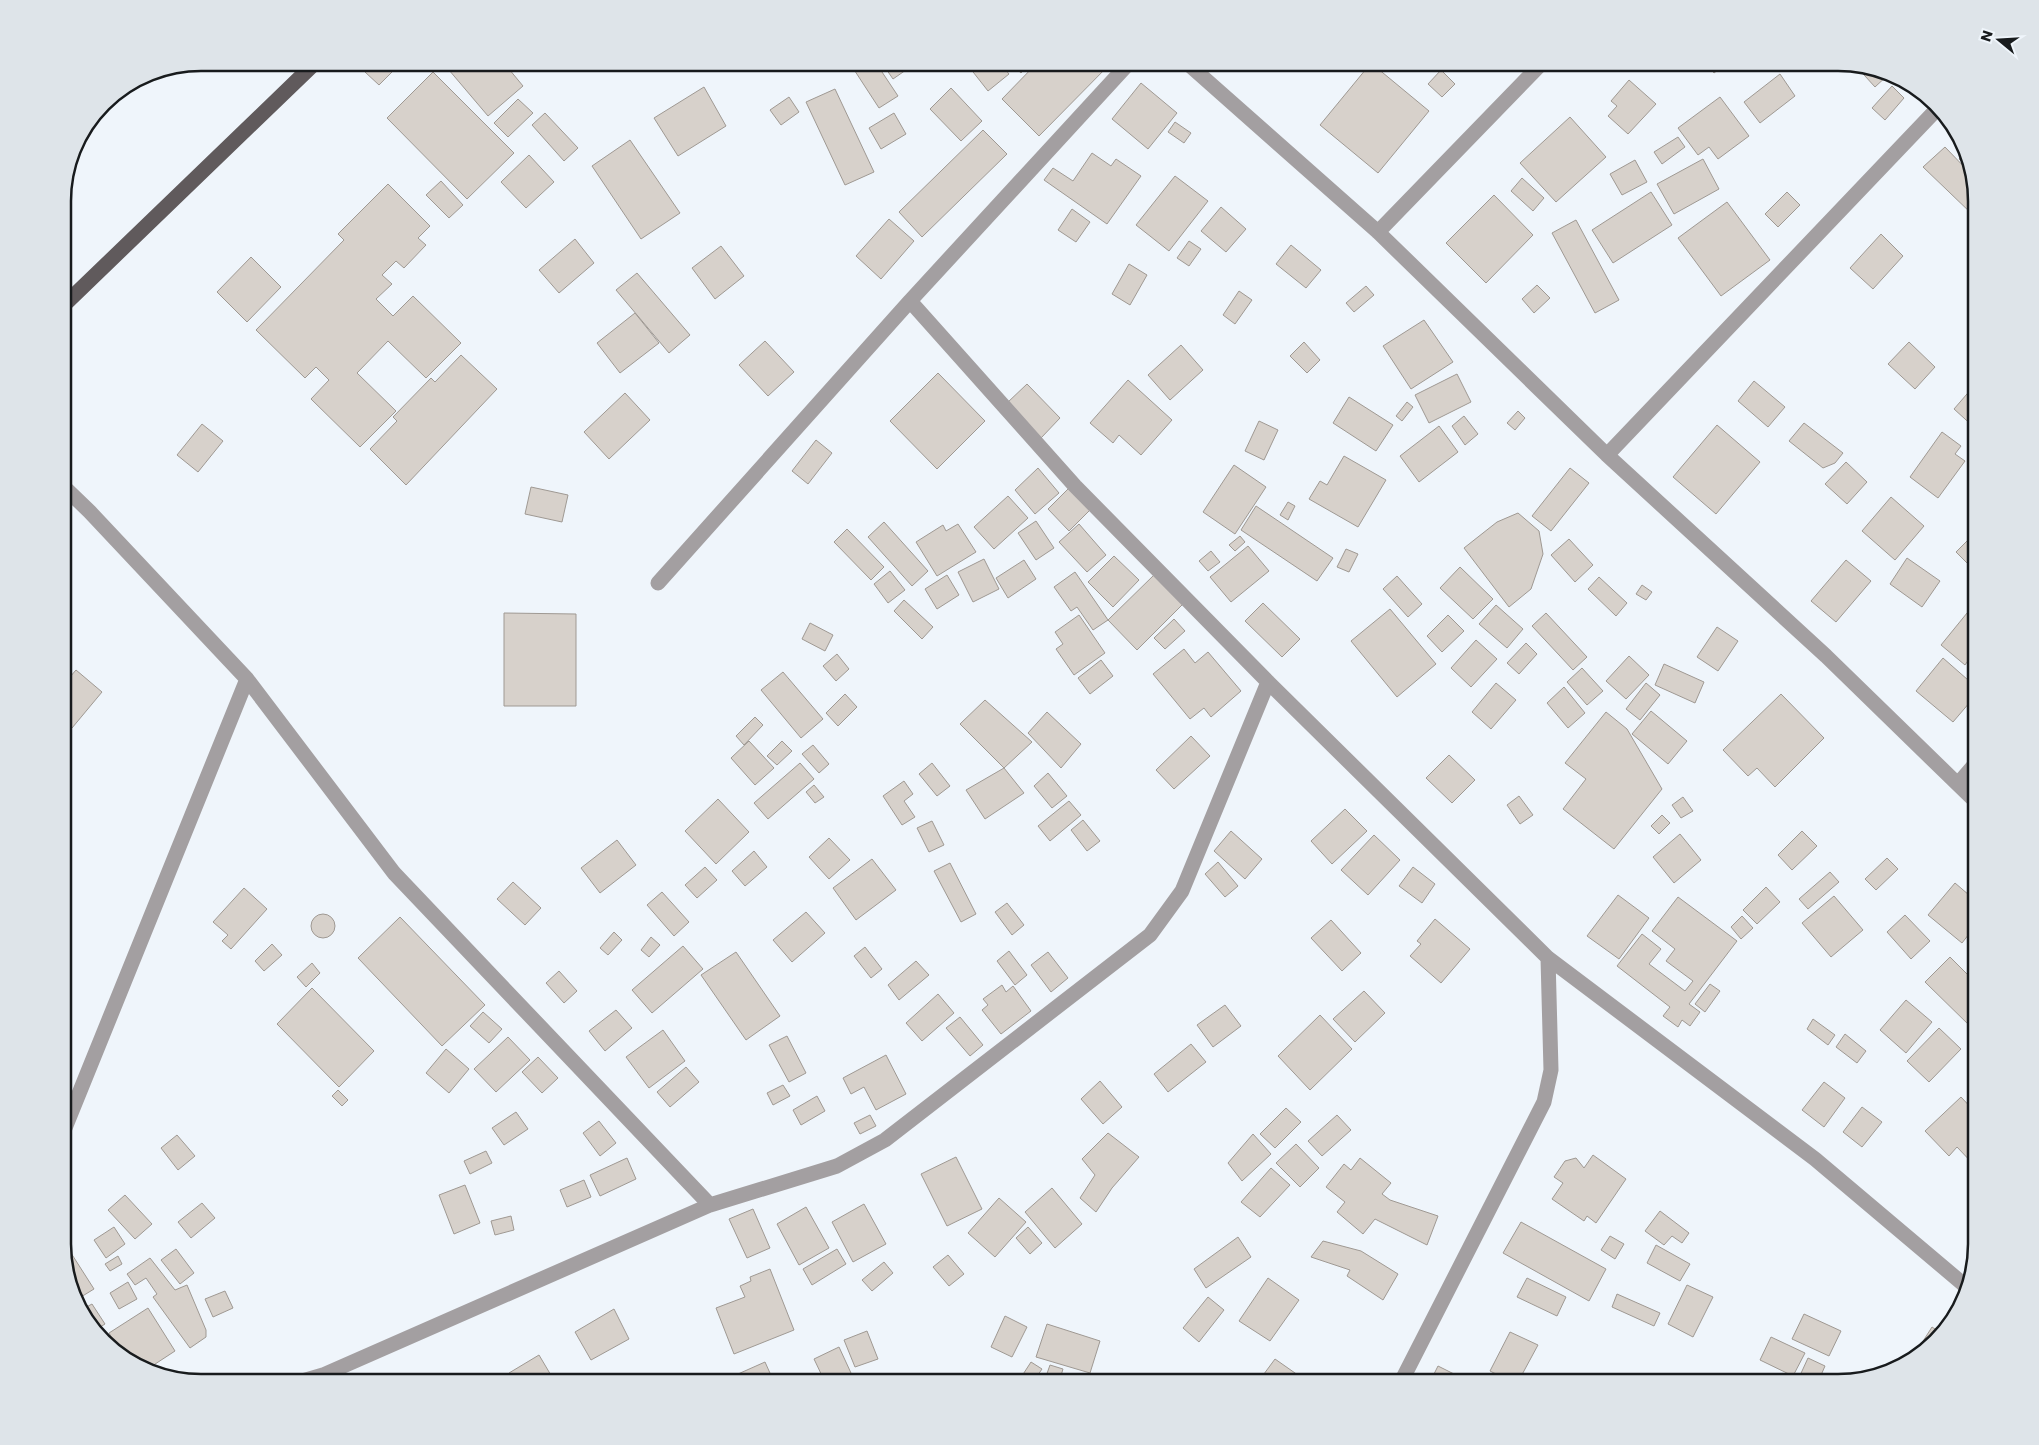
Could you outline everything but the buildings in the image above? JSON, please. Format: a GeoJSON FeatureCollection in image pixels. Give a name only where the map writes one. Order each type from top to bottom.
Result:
{"type":"FeatureCollection","features":[{"type":"Feature","properties":{"kind":"main road"},"geometry":{"type":"LineString","coordinates":[[72,297],[306,71]]}},
{"type":"Feature","properties":{"kind":"street"},"geometry":{"type":"LineString","coordinates":[[658,583],[910,301],[1121,71]]}},
{"type":"Feature","properties":{"kind":"street"},"geometry":{"type":"LineString","coordinates":[[1197,71],[1378,232],[1607,455],[1719,556],[1968,794]]}},
{"type":"Feature","properties":{"kind":"street"},"geometry":{"type":"LineString","coordinates":[[1378,232],[1533,71]]}},
{"type":"Feature","properties":{"kind":"street"},"geometry":{"type":"LineString","coordinates":[[1607,455],[1932,113]]}},
{"type":"Feature","properties":{"kind":"street"},"geometry":{"type":"LineString","coordinates":[[910,301],[1075,486],[1268,682],[1548,958],[1815,1160],[1962,1283]]}},
{"type":"Feature","properties":{"kind":"street"},"geometry":{"type":"LineString","coordinates":[[72,495],[247,679],[394,873],[710,1205]]}},
{"type":"Feature","properties":{"kind":"street"},"geometry":{"type":"LineString","coordinates":[[72,505],[90,512]]}},
{"type":"Feature","properties":{"kind":"street"},"geometry":{"type":"LineString","coordinates":[[72,1110],[247,679]]}},
{"type":"Feature","properties":{"kind":"street"},"geometry":{"type":"LineString","coordinates":[[337,1374],[710,1205],[837,1166],[885,1140],[1150,935],[1182,891],[1268,682]]}},
{"type":"Feature","properties":{"kind":"street"},"geometry":{"type":"LineString","coordinates":[[1958,784],[1968,772]]}},
{"type":"Feature","properties":{"kind":"street"},"geometry":{"type":"LineString","coordinates":[[1406,1374],[1544,1102],[1551,1070],[1548,958]]}}]}
